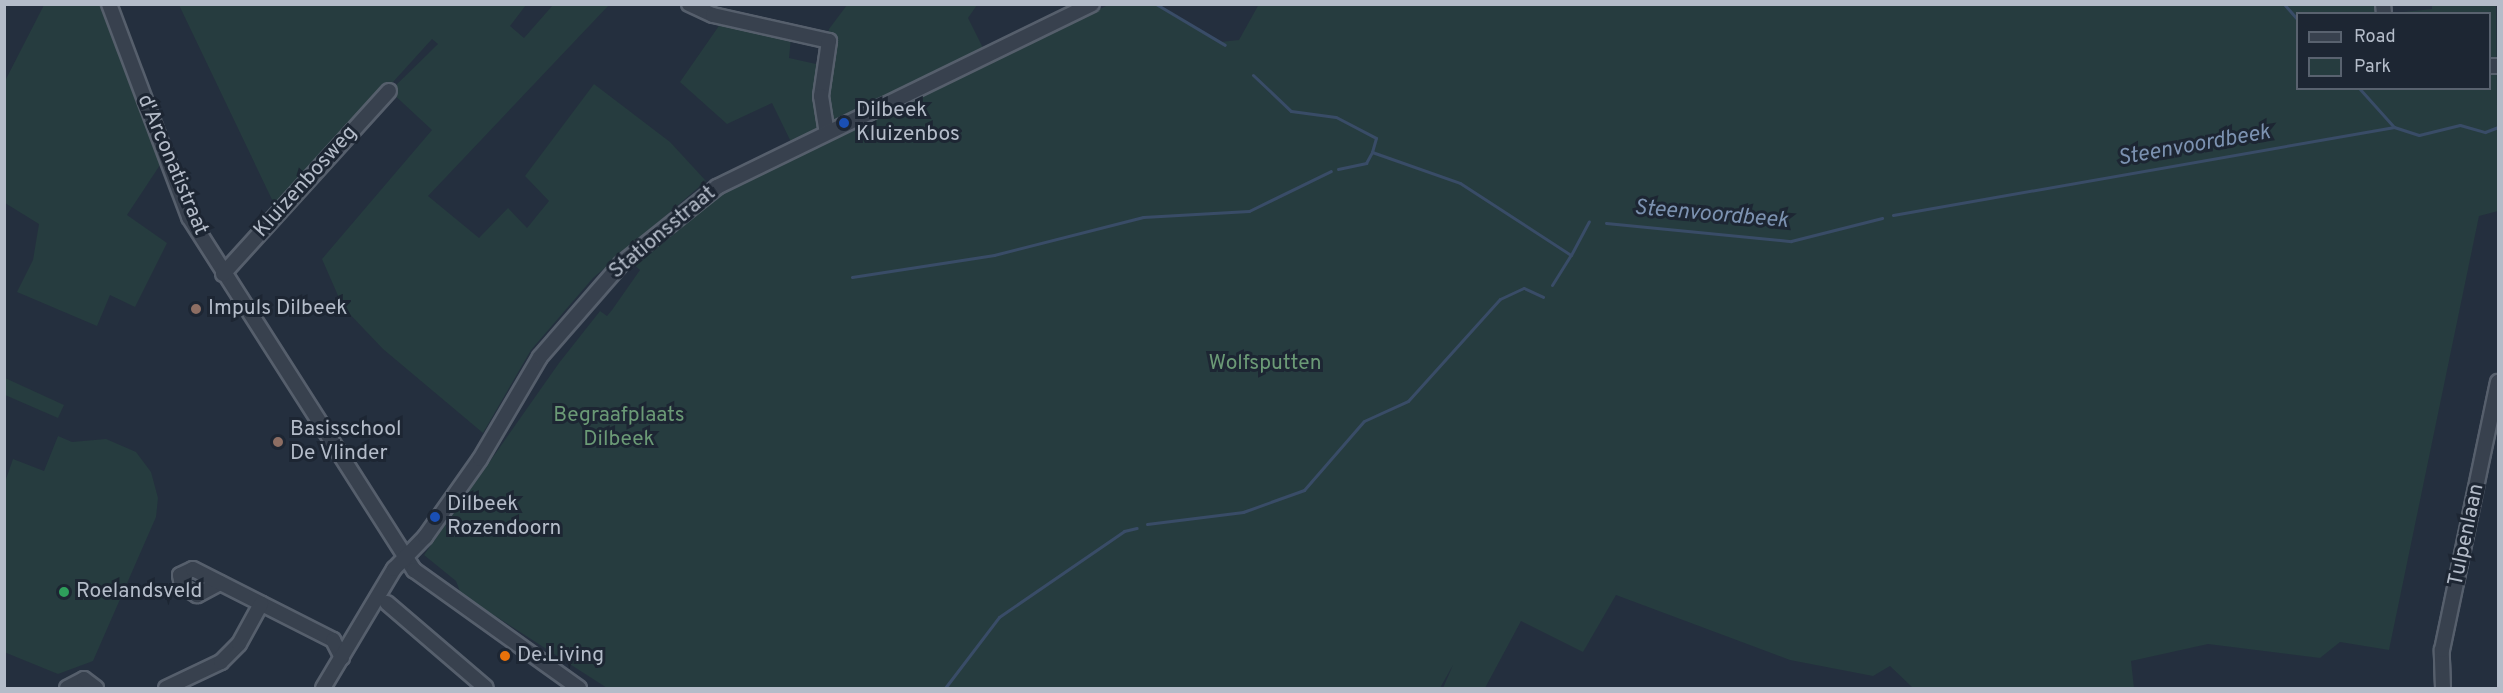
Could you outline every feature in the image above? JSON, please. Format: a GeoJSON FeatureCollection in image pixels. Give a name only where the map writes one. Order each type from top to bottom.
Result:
{"type":"FeatureCollection","features":[{"type":"Feature","properties":{"kind":"street","name":"d'Arconatistraat"},"geometry":{"type":"LineString","coordinates":[[109,4],[189,217],[223,274],[414,570],[561,684],[579,688]]}},
{"type":"Feature","properties":{"kind":"street"},"geometry":{"type":"LineString","coordinates":[[689,4],[712,15],[829,41],[821,96],[827,133]]}},
{"type":"Feature","properties":{"kind":"street","name":"Stationsstraat"},"geometry":{"type":"LineString","coordinates":[[330,686],[342,658],[394,569],[408,558],[480,459],[540,357],[621,264],[702,196],[1092,4]]}},
{"type":"Feature","properties":{"kind":"street","name":"Kluizenbosweg"},"geometry":{"type":"LineString","coordinates":[[223,274],[389,91]]}},
{"type":"Feature","properties":{"kind":"street","name":"Tulpenlaan"},"geometry":{"type":"LineString","coordinates":[[2443,688],[2442,650],[2495,418],[2499,382]]}},
{"type":"Feature","properties":{"kind":"street"},"geometry":{"type":"LineString","coordinates":[[220,583],[333,640],[342,658]]}},
{"type":"Feature","properties":{"kind":"street"},"geometry":{"type":"LineString","coordinates":[[387,603],[486,688]]}},
{"type":"Feature","properties":{"kind":"street"},"geometry":{"type":"LineString","coordinates":[[166,688],[221,662],[239,644],[261,604]]}},
{"type":"Feature","properties":{"kind":"street"},"geometry":{"type":"LineString","coordinates":[[333,640],[345,635],[353,639]]}},
{"type":"Feature","properties":{"kind":"street"},"geometry":{"type":"LineString","coordinates":[[67,688],[84,679],[96,688]]}},
{"type":"Feature","properties":{"kind":"green space","name":"Wolfsputten"},"geometry":{"type":"Polygon","coordinates":[[[1259,4],[2386,5],[2391,12],[2296,12],[2296,90],[2491,90],[2491,12],[2404,12],[2432,9],[2432,5],[2496,5],[2498,211],[2479,216],[2389,650],[2340,642],[2320,658],[2208,644],[2131,661],[2134,688],[1913,688],[1890,666],[1873,676],[1790,660],[1616,595],[1583,652],[1521,621],[1485,688],[1443,688],[1453,665],[1440,688],[607,688],[461,594],[456,581],[424,555],[559,363],[600,311],[607,316],[612,310],[640,270],[631,262],[693,206],[1108,5],[1157,5],[1220,42],[1239,40],[1259,4]]]}},
{"type":"Feature","properties":{"kind":"green space"},"geometry":{"type":"Polygon","coordinates":[[[44,5],[102,5],[160,165],[127,215],[167,243],[135,307],[110,295],[97,326],[17,292],[33,260],[39,224],[5,203],[5,81],[44,5]]]}},
{"type":"Feature","properties":{"kind":"green space"},"geometry":{"type":"Polygon","coordinates":[[[179,5],[526,5],[510,26],[524,38],[553,5],[609,5],[428,196],[479,238],[508,208],[527,228],[549,201],[525,176],[594,84],[670,142],[706,181],[593,278],[531,350],[483,433],[383,349],[343,307],[322,259],[432,130],[390,91],[438,44],[432,39],[277,210],[179,5]]]}},
{"type":"Feature","properties":{"kind":"green space"},"geometry":{"type":"Polygon","coordinates":[[[847,5],[977,5],[968,18],[983,48],[792,144],[772,103],[727,124],[680,82],[723,20],[791,38],[789,58],[825,66],[829,29],[847,5]]]}},
{"type":"Feature","properties":{"kind":"green space"},"geometry":{"type":"Polygon","coordinates":[[[5,378],[64,405],[58,418],[5,395],[5,378]]]}},
{"type":"Feature","properties":{"kind":"green space","name":"Roelandsveld"},"geometry":{"type":"Polygon","coordinates":[[[58,436],[72,442],[106,439],[136,452],[151,472],[158,498],[156,517],[93,661],[58,674],[4,652],[5,482],[13,459],[44,471],[58,436]]]}},
{"type":"Feature","properties":{"kind":"waterway","name":"Steenvoordbeek"},"geometry":{"type":"LineString","coordinates":[[1156,4],[1225,45]]}},
{"type":"Feature","properties":{"kind":"waterway"},"geometry":{"type":"LineString","coordinates":[[2284,4],[2296,18]]}},
{"type":"Feature","properties":{"kind":"waterway","name":"Steenvoordbeek"},"geometry":{"type":"LineString","coordinates":[[1253,75],[1291,111],[1336,117],[1376,138],[1372,152],[1460,183],[1571,255],[1589,221]]}},
{"type":"Feature","properties":{"kind":"waterway"},"geometry":{"type":"LineString","coordinates":[[2361,90],[2394,127]]}},
{"type":"Feature","properties":{"kind":"waterway","name":"Steenvoordbeek"},"geometry":{"type":"LineString","coordinates":[[1893,215],[2394,127],[2419,135],[2460,125],[2485,132],[2498,127]]}},
{"type":"Feature","properties":{"kind":"waterway"},"geometry":{"type":"LineString","coordinates":[[1338,169],[1366,163],[1372,152]]}},
{"type":"Feature","properties":{"kind":"waterway"},"geometry":{"type":"LineString","coordinates":[[852,277],[994,255],[1143,217],[1249,211],[1331,171]]}},
{"type":"Feature","properties":{"kind":"waterway","name":"Steenvoordbeek"},"geometry":{"type":"LineString","coordinates":[[1606,223],[1791,241],[1882,218]]}},
{"type":"Feature","properties":{"kind":"waterway"},"geometry":{"type":"LineString","coordinates":[[1552,285],[1571,255]]}},
{"type":"Feature","properties":{"kind":"waterway"},"geometry":{"type":"LineString","coordinates":[[1147,524],[1243,512],[1304,490],[1364,421],[1408,401],[1500,299],[1524,288],[1543,297]]}},
{"type":"Feature","properties":{"kind":"waterway"},"geometry":{"type":"LineString","coordinates":[[945,688],[999,617],[1124,531],[1137,528]]}},
{"type":"Feature","properties":{"kind":"place","name":"Dilbeek Kluizenbos"},"geometry":{"type":"Point","coordinates":[844,123]}},
{"type":"Feature","properties":{"kind":"place","name":"Impuls Dilbeek"},"geometry":{"type":"Point","coordinates":[196,309]}},
{"type":"Feature","properties":{"kind":"place","name":"Basisschool De Vlinder"},"geometry":{"type":"Point","coordinates":[278,442]}},
{"type":"Feature","properties":{"kind":"place","name":"Dilbeek Rozendoorn"},"geometry":{"type":"Point","coordinates":[435,517]}},
{"type":"Feature","properties":{"kind":"place","name":"Roelandsveld"},"geometry":{"type":"Point","coordinates":[64,592]}},
{"type":"Feature","properties":{"kind":"place","name":"De.Living"},"geometry":{"type":"Point","coordinates":[505,656]}},
{"type":"Feature","properties":{"kind":"park label","name":"Begraafplaats Dilbeek"},"geometry":{"type":"Point","coordinates":[619,428]}}]}
